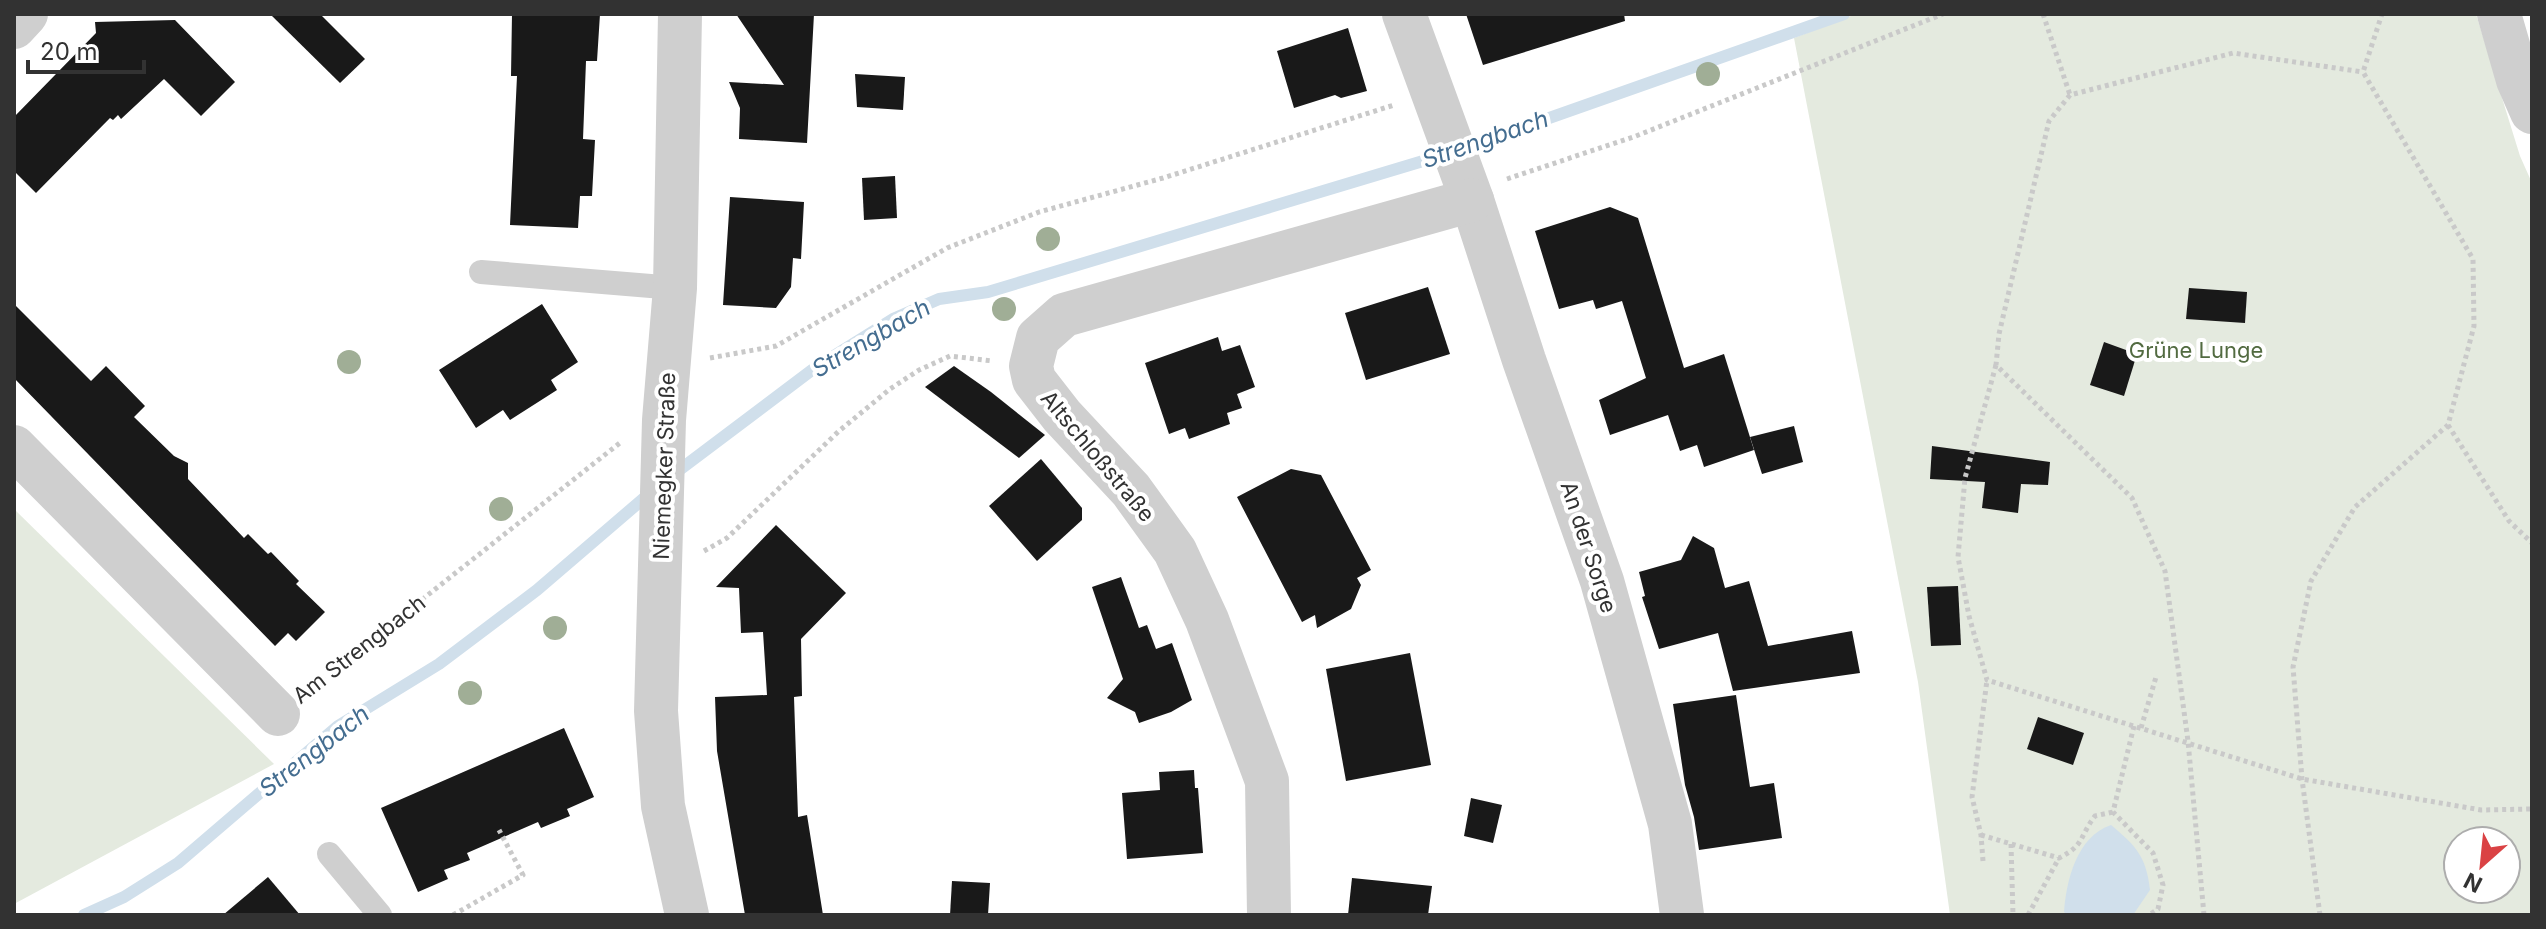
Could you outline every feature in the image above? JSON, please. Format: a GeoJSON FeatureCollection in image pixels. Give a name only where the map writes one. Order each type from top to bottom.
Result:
{"type":"FeatureCollection","features":[{"type":"Feature","properties":{"kind":"street"},"geometry":{"type":"LineString","coordinates":[[14,27],[26,14]]}},
{"type":"Feature","properties":{"kind":"street","name":"Niemegker Straße"},"geometry":{"type":"LineString","coordinates":[[680,14],[675,288],[664,420],[656,711],[662,791],[687,915]]}},
{"type":"Feature","properties":{"kind":"street"},"geometry":{"type":"LineString","coordinates":[[1404,14],[1468,193]]}},
{"type":"Feature","properties":{"kind":"street"},"geometry":{"type":"LineString","coordinates":[[2499,14],[2518,80],[2532,112]]}},
{"type":"Feature","properties":{"kind":"street","name":"Altschloßstraße"},"geometry":{"type":"LineString","coordinates":[[1269,915],[1267,781],[1207,620],[1175,551],[1137,497],[1055,408],[1034,380],[1031,366],[1033,354],[1038,338],[1064,315],[1468,193]]}},
{"type":"Feature","properties":{"kind":"street","name":"An der Sorge"},"geometry":{"type":"LineString","coordinates":[[1468,193],[1602,581],[1670,824],[1682,915]]}},
{"type":"Feature","properties":{"kind":"street","name":"Am Strengbach"},"geometry":{"type":"LineString","coordinates":[[14,447],[278,714]]}},
{"type":"Feature","properties":{"kind":"lane"},"geometry":{"type":"LineString","coordinates":[[481,272],[675,288]]}},
{"type":"Feature","properties":{"kind":"lane"},"geometry":{"type":"LineString","coordinates":[[329,854],[380,915]]}},
{"type":"Feature","properties":{"kind":"path"},"geometry":{"type":"LineString","coordinates":[[1468,193],[1636,136],[1943,14]]}},
{"type":"Feature","properties":{"kind":"path"},"geometry":{"type":"LineString","coordinates":[[2043,14],[2070,95]]}},
{"type":"Feature","properties":{"kind":"path"},"geometry":{"type":"LineString","coordinates":[[2320,915],[2302,779],[2293,667],[2311,581],[2355,507],[2448,425],[2474,326],[2473,259],[2363,72],[2382,14]]}},
{"type":"Feature","properties":{"kind":"path"},"geometry":{"type":"LineString","coordinates":[[1983,861],[1981,835],[1972,797],[1987,680],[1969,616],[1958,557],[1965,478],[1996,365],[1999,334],[2049,121],[2070,95],[2233,53],[2363,72]]}},
{"type":"Feature","properties":{"kind":"path"},"geometry":{"type":"LineString","coordinates":[[699,360],[776,346],[947,248],[1039,212],[1435,99]]}},
{"type":"Feature","properties":{"kind":"path"},"geometry":{"type":"LineString","coordinates":[[704,551],[727,538],[839,431],[890,389],[919,370],[950,356],[960,357]]}},
{"type":"Feature","properties":{"kind":"path"},"geometry":{"type":"LineString","coordinates":[[1996,365],[2132,498],[2165,571],[2188,741],[2204,915]]}},
{"type":"Feature","properties":{"kind":"path","name":"Am Strengbach"},"geometry":{"type":"LineString","coordinates":[[278,714],[625,439],[664,420]]}},
{"type":"Feature","properties":{"kind":"path"},"geometry":{"type":"LineString","coordinates":[[2448,425],[2509,521],[2532,543]]}},
{"type":"Feature","properties":{"kind":"path"},"geometry":{"type":"LineString","coordinates":[[2113,812],[2156,677]]}},
{"type":"Feature","properties":{"kind":"path"},"geometry":{"type":"LineString","coordinates":[[1987,680],[2302,779],[2481,810],[2532,809]]}},
{"type":"Feature","properties":{"kind":"path"},"geometry":{"type":"LineString","coordinates":[[2028,915],[2059,858],[2077,849],[2095,816],[2113,812]]}},
{"type":"Feature","properties":{"kind":"path"},"geometry":{"type":"LineString","coordinates":[[2113,812],[2153,853],[2163,885],[2158,909],[2149,915]]}},
{"type":"Feature","properties":{"kind":"path"},"geometry":{"type":"LineString","coordinates":[[453,915],[523,875],[499,830]]}},
{"type":"Feature","properties":{"kind":"path"},"geometry":{"type":"LineString","coordinates":[[1981,835],[2059,858]]}},
{"type":"Feature","properties":{"kind":"path"},"geometry":{"type":"LineString","coordinates":[[2011,844],[2013,915]]}},
{"type":"Feature","properties":{"kind":"green space","name":"Grüne Lunge"},"geometry":{"type":"Polygon","coordinates":[[[1856,14],[2476,14],[2520,156],[2532,183],[2532,915],[1950,915],[1918,682],[1794,38],[1856,14]]]}},
{"type":"Feature","properties":{"kind":"green space"},"geometry":{"type":"Polygon","coordinates":[[[14,509],[274,764],[14,904],[14,509]]]}},
{"type":"Feature","properties":{"kind":"water"},"geometry":{"type":"Polygon","coordinates":[[[2111,825],[2138,853],[2146,868],[2150,890],[2133,915],[2068,915],[2064,912],[2065,900],[2076,861],[2090,839],[2111,825]]]}},
{"type":"Feature","properties":{"kind":"building"},"geometry":{"type":"Polygon","coordinates":[[[270,14],[320,14],[365,59],[340,83],[270,14]]]}},
{"type":"Feature","properties":{"kind":"building"},"geometry":{"type":"Polygon","coordinates":[[[512,14],[600,14],[597,61],[586,61],[583,139],[595,140],[592,196],[580,196],[578,228],[510,225],[517,76],[511,76],[512,14]]]}},
{"type":"Feature","properties":{"kind":"building"},"geometry":{"type":"Polygon","coordinates":[[[736,14],[814,14],[807,143],[739,139],[740,108],[729,82],[784,85],[736,14]]]}},
{"type":"Feature","properties":{"kind":"building"},"geometry":{"type":"Polygon","coordinates":[[[1466,14],[1624,14],[1625,21],[1483,65],[1466,14]]]}},
{"type":"Feature","properties":{"kind":"building"},"geometry":{"type":"Polygon","coordinates":[[[175,20],[235,82],[201,116],[164,79],[121,119],[118,115],[113,120],[110,118],[36,193],[14,171],[14,117],[96,33],[95,22],[175,20]]]}},
{"type":"Feature","properties":{"kind":"building"},"geometry":{"type":"Polygon","coordinates":[[[1348,28],[1367,91],[1341,98],[1335,95],[1294,108],[1277,51],[1348,28]]]}},
{"type":"Feature","properties":{"kind":"building"},"geometry":{"type":"Polygon","coordinates":[[[855,74],[905,77],[903,110],[857,107],[855,74]]]}},
{"type":"Feature","properties":{"kind":"building"},"geometry":{"type":"Polygon","coordinates":[[[895,176],[897,218],[864,220],[862,178],[895,176]]]}},
{"type":"Feature","properties":{"kind":"building"},"geometry":{"type":"Polygon","coordinates":[[[730,197],[804,202],[801,259],[793,258],[791,287],[776,308],[723,305],[730,197]]]}},
{"type":"Feature","properties":{"kind":"building"},"geometry":{"type":"Polygon","coordinates":[[[1610,207],[1638,218],[1684,368],[1724,354],[1754,450],[1704,467],[1697,445],[1680,451],[1668,415],[1610,435],[1599,400],[1646,378],[1622,301],[1596,309],[1593,300],[1559,309],[1535,231],[1610,207]]]}},
{"type":"Feature","properties":{"kind":"building"},"geometry":{"type":"Polygon","coordinates":[[[1428,287],[1450,354],[1366,380],[1345,313],[1428,287]]]}},
{"type":"Feature","properties":{"kind":"building"},"geometry":{"type":"Polygon","coordinates":[[[2189,288],[2247,292],[2245,323],[2186,319],[2189,288]]]}},
{"type":"Feature","properties":{"kind":"building"},"geometry":{"type":"Polygon","coordinates":[[[14,304],[91,381],[106,366],[145,406],[134,417],[174,456],[188,463],[188,479],[244,538],[248,534],[268,554],[271,552],[299,581],[296,584],[325,612],[296,641],[288,633],[275,646],[14,378],[14,304]]]}},
{"type":"Feature","properties":{"kind":"building"},"geometry":{"type":"Polygon","coordinates":[[[542,304],[578,362],[551,380],[557,390],[510,420],[503,410],[476,428],[439,370],[542,304]]]}},
{"type":"Feature","properties":{"kind":"building"},"geometry":{"type":"Polygon","coordinates":[[[1218,337],[1222,351],[1240,345],[1255,387],[1237,394],[1242,408],[1227,413],[1230,424],[1189,439],[1185,428],[1169,434],[1145,363],[1218,337]]]}},
{"type":"Feature","properties":{"kind":"building"},"geometry":{"type":"Polygon","coordinates":[[[2104,342],[2137,354],[2124,396],[2090,385],[2104,342]]]}},
{"type":"Feature","properties":{"kind":"building"},"geometry":{"type":"Polygon","coordinates":[[[954,366],[1045,435],[1019,458],[925,387],[954,366]]]}},
{"type":"Feature","properties":{"kind":"building"},"geometry":{"type":"Polygon","coordinates":[[[1794,426],[1803,462],[1762,474],[1750,437],[1794,426]]]}},
{"type":"Feature","properties":{"kind":"building"},"geometry":{"type":"Polygon","coordinates":[[[1932,446],[2050,462],[2048,485],[2021,484],[2018,513],[1982,508],[1985,482],[1930,479],[1932,446]]]}},
{"type":"Feature","properties":{"kind":"building"},"geometry":{"type":"Polygon","coordinates":[[[1041,459],[1082,508],[1082,520],[1037,561],[989,506],[1041,459]]]}},
{"type":"Feature","properties":{"kind":"building"},"geometry":{"type":"Polygon","coordinates":[[[1291,469],[1321,475],[1371,570],[1357,578],[1361,585],[1351,609],[1317,628],[1315,615],[1302,622],[1237,497],[1291,469]]]}},
{"type":"Feature","properties":{"kind":"building"},"geometry":{"type":"Polygon","coordinates":[[[776,525],[846,593],[801,639],[802,696],[794,697],[798,817],[807,815],[823,915],[745,915],[717,751],[715,697],[767,695],[763,632],[741,633],[739,588],[716,587],[776,525]]]}},
{"type":"Feature","properties":{"kind":"building"},"geometry":{"type":"Polygon","coordinates":[[[1693,536],[1714,548],[1725,588],[1749,581],[1768,646],[1852,631],[1860,673],[1733,691],[1718,633],[1659,649],[1642,597],[1645,596],[1639,572],[1681,560],[1693,536]]]}},
{"type":"Feature","properties":{"kind":"building"},"geometry":{"type":"Polygon","coordinates":[[[1121,577],[1139,628],[1147,625],[1156,649],[1172,643],[1192,700],[1171,712],[1139,723],[1135,712],[1107,698],[1123,679],[1092,587],[1121,577]]]}},
{"type":"Feature","properties":{"kind":"building"},"geometry":{"type":"Polygon","coordinates":[[[1958,586],[1961,645],[1931,646],[1927,587],[1958,586]]]}},
{"type":"Feature","properties":{"kind":"building"},"geometry":{"type":"Polygon","coordinates":[[[1410,653],[1431,765],[1346,781],[1326,669],[1410,653]]]}},
{"type":"Feature","properties":{"kind":"building"},"geometry":{"type":"Polygon","coordinates":[[[1736,695],[1750,787],[1774,783],[1782,838],[1699,850],[1673,704],[1736,695]]]}},
{"type":"Feature","properties":{"kind":"building"},"geometry":{"type":"Polygon","coordinates":[[[2038,717],[2084,733],[2073,765],[2027,749],[2038,717]]]}},
{"type":"Feature","properties":{"kind":"building"},"geometry":{"type":"Polygon","coordinates":[[[564,728],[594,797],[567,809],[570,816],[541,828],[538,822],[467,853],[470,860],[444,870],[448,879],[418,892],[381,808],[564,728]]]}},
{"type":"Feature","properties":{"kind":"building"},"geometry":{"type":"Polygon","coordinates":[[[1194,770],[1203,853],[1127,859],[1122,793],[1160,790],[1159,772],[1194,770]]]}},
{"type":"Feature","properties":{"kind":"building"},"geometry":{"type":"Polygon","coordinates":[[[1471,798],[1502,805],[1493,843],[1464,836],[1471,798]]]}},
{"type":"Feature","properties":{"kind":"building"},"geometry":{"type":"Polygon","coordinates":[[[268,877],[300,915],[223,915],[268,877]]]}},
{"type":"Feature","properties":{"kind":"building"},"geometry":{"type":"Polygon","coordinates":[[[1352,878],[1432,886],[1428,915],[1348,915],[1352,878]]]}},
{"type":"Feature","properties":{"kind":"building"},"geometry":{"type":"Polygon","coordinates":[[[952,881],[990,883],[988,915],[950,915],[952,881]]]}},
{"type":"Feature","properties":{"kind":"waterway","name":"Strengbach"},"geometry":{"type":"LineString","coordinates":[[674,474],[816,367],[893,319],[939,299],[988,292],[1453,152],[1844,14]]}},
{"type":"Feature","properties":{"kind":"waterway","name":"Strengbach"},"geometry":{"type":"LineString","coordinates":[[84,915],[124,897],[178,863],[338,726],[439,664],[537,590],[650,493]]}}]}
